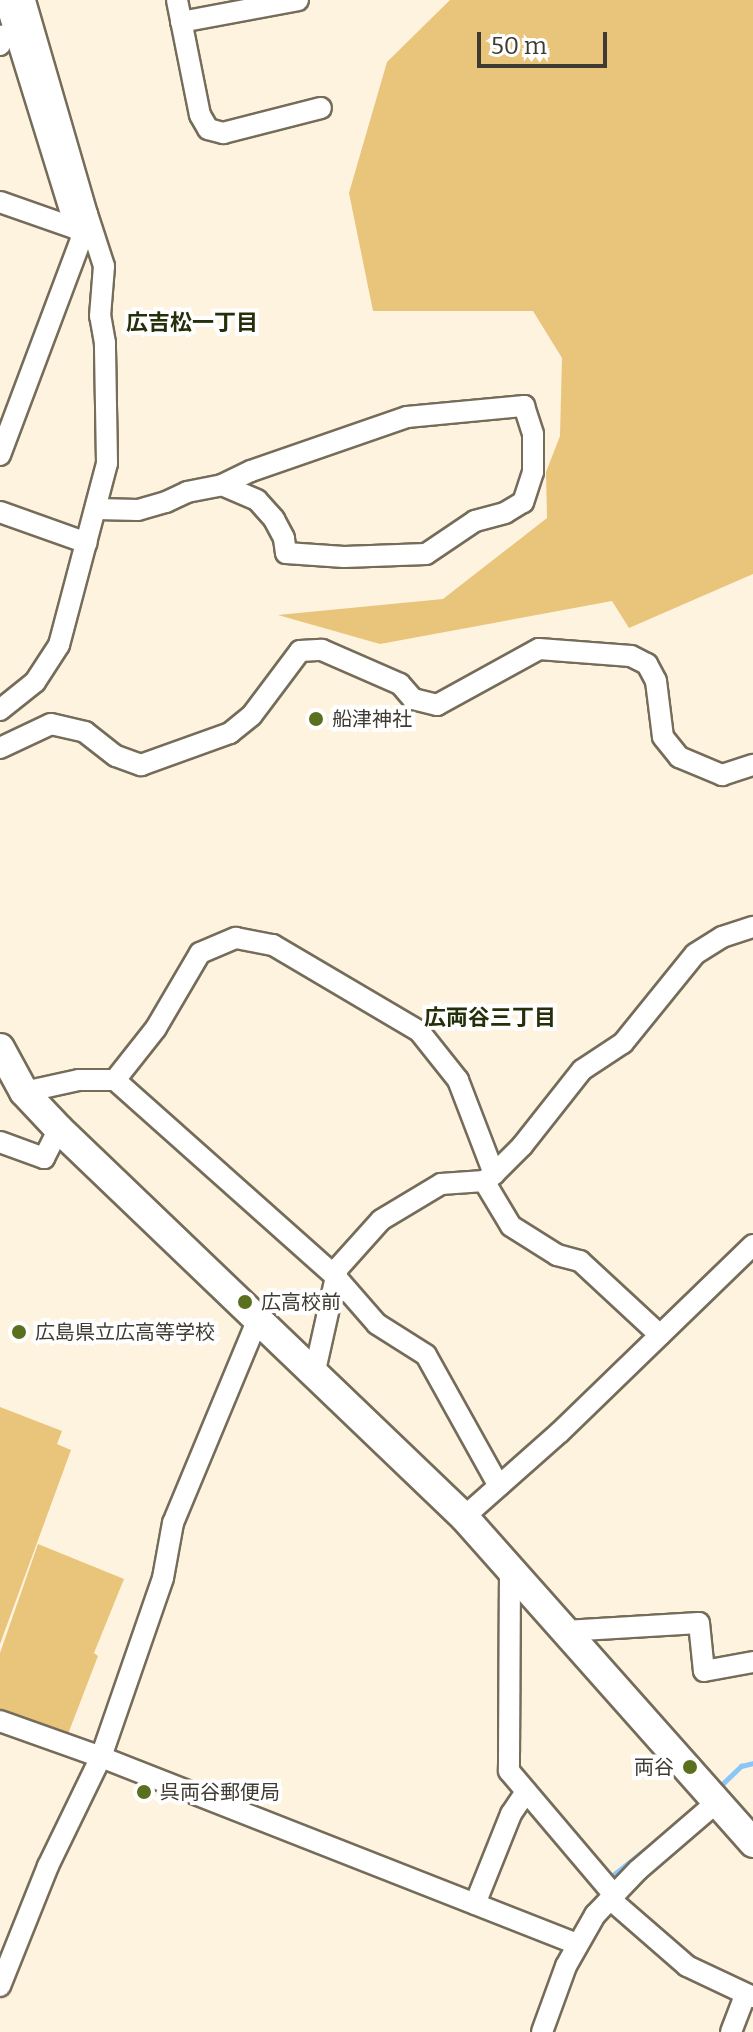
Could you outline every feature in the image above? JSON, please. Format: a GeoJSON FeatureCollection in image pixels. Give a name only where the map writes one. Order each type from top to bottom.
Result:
{"type":"FeatureCollection","features":[{"type":"Feature","properties":{"kind":"street"},"geometry":{"type":"LineString","coordinates":[[0,710],[35,682],[59,645],[107,463],[105,343],[100,316],[104,266],[82,225],[11,37],[5,0]]}},
{"type":"Feature","properties":{"kind":"street"},"geometry":{"type":"LineString","coordinates":[[11,37],[25,0]]}},
{"type":"Feature","properties":{"kind":"street"},"geometry":{"type":"LineString","coordinates":[[177,0],[200,115],[208,129],[223,133],[321,108]]}},
{"type":"Feature","properties":{"kind":"street"},"geometry":{"type":"LineString","coordinates":[[181,22],[298,0]]}},
{"type":"Feature","properties":{"kind":"street"},"geometry":{"type":"LineString","coordinates":[[0,202],[82,225]]}},
{"type":"Feature","properties":{"kind":"street"},"geometry":{"type":"LineString","coordinates":[[0,455],[82,225]]}},
{"type":"Feature","properties":{"kind":"street"},"geometry":{"type":"LineString","coordinates":[[97,509],[138,510],[187,492],[222,485],[251,471],[407,417],[524,406],[533,434],[533,472],[523,502],[505,513],[475,521],[426,554],[344,557],[286,553],[284,538],[274,519],[257,500],[222,485]]}},
{"type":"Feature","properties":{"kind":"street"},"geometry":{"type":"LineString","coordinates":[[0,512],[87,543]]}},
{"type":"Feature","properties":{"kind":"street"},"geometry":{"type":"LineString","coordinates":[[0,748],[51,724],[85,732],[116,756],[141,765],[230,733],[252,715],[300,651],[322,650],[400,684],[413,699],[437,705],[539,649],[631,656],[647,664],[656,681],[663,737],[679,757],[722,775],[753,765]]}},
{"type":"Feature","properties":{"kind":"street"},"geometry":{"type":"LineString","coordinates":[[314,1375],[338,1268],[381,1220],[441,1184],[489,1178],[522,1146],[582,1070],[623,1043],[695,954],[722,937],[753,927]]}},
{"type":"Feature","properties":{"kind":"street"},"geometry":{"type":"LineString","coordinates":[[115,1080],[156,1028],[200,953],[236,938],[273,945],[419,1031],[458,1080],[489,1178],[511,1226],[557,1255],[580,1261],[660,1335]]}},
{"type":"Feature","properties":{"kind":"street"},"geometry":{"type":"LineString","coordinates":[[0,1048],[24,1092],[59,1129],[464,1517],[753,1843]]}},
{"type":"Feature","properties":{"kind":"street"},"geometry":{"type":"LineString","coordinates":[[24,1092],[79,1080],[115,1080],[336,1277],[377,1324],[426,1355],[499,1486]]}},
{"type":"Feature","properties":{"kind":"street"},"geometry":{"type":"LineString","coordinates":[[0,1142],[44,1158],[59,1129]]}},
{"type":"Feature","properties":{"kind":"street"},"geometry":{"type":"LineString","coordinates":[[464,1517],[753,1245]]}},
{"type":"Feature","properties":{"kind":"street"},"geometry":{"type":"LineString","coordinates":[[0,1986],[48,1866],[101,1757],[163,1578],[173,1523],[257,1321]]}},
{"type":"Feature","properties":{"kind":"street"},"geometry":{"type":"LineString","coordinates":[[510,1569],[509,1771],[612,1897],[687,1966],[749,1996],[731,2032]]}},
{"type":"Feature","properties":{"kind":"street"},"geometry":{"type":"LineString","coordinates":[[565,1631],[699,1623],[704,1671],[753,1662]]}},
{"type":"Feature","properties":{"kind":"street"},"geometry":{"type":"LineString","coordinates":[[0,1721],[101,1757],[577,1944]]}},
{"type":"Feature","properties":{"kind":"street"},"geometry":{"type":"LineString","coordinates":[[475,1904],[511,1814],[526,1792]]}},
{"type":"Feature","properties":{"kind":"street"},"geometry":{"type":"LineString","coordinates":[[542,2032],[577,1944],[595,1915],[638,1870],[717,1802]]}},
{"type":"Feature","properties":{"kind":"shaded area"},"geometry":{"type":"Polygon","coordinates":[[[450,0],[753,0],[753,574],[629,628],[612,601],[380,644],[278,615],[443,599],[547,518],[546,472],[560,436],[562,358],[533,311],[373,311],[349,193],[387,62],[450,0]]]}},
{"type":"Feature","properties":{"kind":"shaded area"},"geometry":{"type":"Polygon","coordinates":[[[0,1407],[62,1431],[57,1444],[71,1450],[0,1644],[0,1407]]]}},
{"type":"Feature","properties":{"kind":"shaded area"},"geometry":{"type":"Polygon","coordinates":[[[38,1544],[124,1579],[94,1653],[98,1656],[68,1734],[0,1709],[0,1653],[38,1544]]]}},
{"type":"Feature","properties":{"kind":"waterway"},"geometry":{"type":"LineString","coordinates":[[716,1790],[741,1766],[753,1763]]}},
{"type":"Feature","properties":{"kind":"waterway"},"geometry":{"type":"LineString","coordinates":[[608,1879],[672,1828]]}},
{"type":"Feature","properties":{"kind":"place","name":"船津神社"},"geometry":{"type":"Point","coordinates":[316,719]}},
{"type":"Feature","properties":{"kind":"place","name":"広高校前"},"geometry":{"type":"Point","coordinates":[245,1302]}},
{"type":"Feature","properties":{"kind":"place","name":"広島県立広高等学校"},"geometry":{"type":"Point","coordinates":[19,1332]}},
{"type":"Feature","properties":{"kind":"place","name":"両谷"},"geometry":{"type":"Point","coordinates":[690,1767]}},
{"type":"Feature","properties":{"kind":"place","name":"呉両谷郵便局"},"geometry":{"type":"Point","coordinates":[144,1792]}},
{"type":"Feature","properties":{"kind":"district","name":"広吉松一丁目"},"geometry":{"type":"Point","coordinates":[192,323]}},
{"type":"Feature","properties":{"kind":"district","name":"広両谷三丁目"},"geometry":{"type":"Point","coordinates":[490,1018]}}]}
